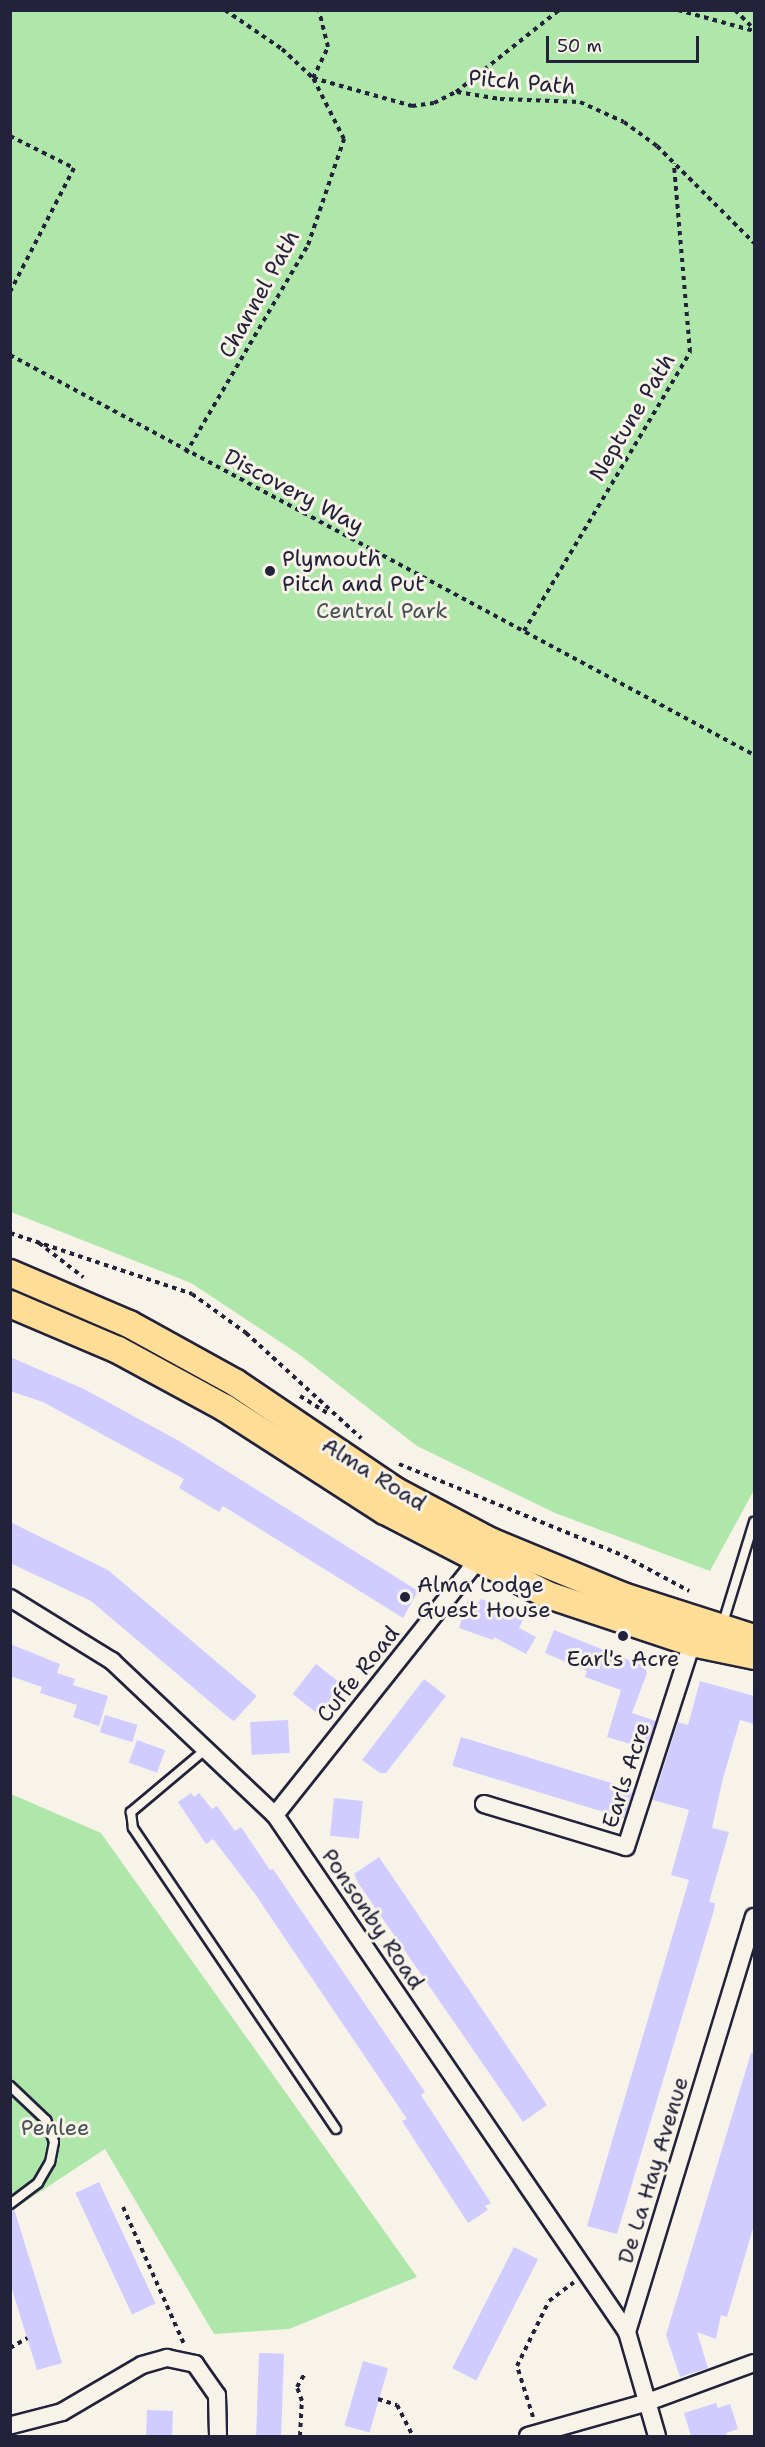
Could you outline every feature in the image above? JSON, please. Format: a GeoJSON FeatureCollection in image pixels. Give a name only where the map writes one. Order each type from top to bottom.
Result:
{"type":"FeatureCollection","features":[{"type":"Feature","properties":{"kind":"main road","name":"Alma Road"},"geometry":{"type":"LineString","coordinates":[[10,1273],[129,1324],[236,1383],[394,1490],[490,1541],[557,1572],[721,1629],[754,1638]]}},
{"type":"Feature","properties":{"kind":"main road","name":"Alma Road"},"geometry":{"type":"LineString","coordinates":[[10,1304],[118,1350],[215,1402],[385,1511],[477,1561],[548,1595],[692,1644],[754,1656]]}},
{"type":"Feature","properties":{"kind":"street","name":"Cuffe Road"},"geometry":{"type":"LineString","coordinates":[[275,1815],[477,1561]]}},
{"type":"Feature","properties":{"kind":"street","name":"Ponsonby Road"},"geometry":{"type":"LineString","coordinates":[[10,1598],[112,1661],[275,1815],[627,2332]]}},
{"type":"Feature","properties":{"kind":"street","name":"Earls Acre"},"geometry":{"type":"LineString","coordinates":[[484,1804],[626,1847],[692,1644]]}},
{"type":"Feature","properties":{"kind":"street","name":"De La Hay Avenue"},"geometry":{"type":"LineString","coordinates":[[627,2332],[753,1925]]}},
{"type":"Feature","properties":{"kind":"street"},"geometry":{"type":"LineString","coordinates":[[627,2332],[645,2403],[657,2436]]}},
{"type":"Feature","properties":{"kind":"street"},"geometry":{"type":"LineString","coordinates":[[12,2426],[62,2412],[142,2365],[166,2358],[195,2364],[217,2395],[218,2436]]}},
{"type":"Feature","properties":{"kind":"street"},"geometry":{"type":"LineString","coordinates":[[533,2434],[645,2403],[754,2363]]}},
{"type":"Feature","properties":{"kind":"lane"},"geometry":{"type":"LineString","coordinates":[[721,1629],[754,1522]]}},
{"type":"Feature","properties":{"kind":"lane"},"geometry":{"type":"LineString","coordinates":[[205,1750],[131,1812],[133,1828],[336,2130]]}},
{"type":"Feature","properties":{"kind":"lane"},"geometry":{"type":"LineString","coordinates":[[10,2086],[46,2120],[54,2142],[50,2162],[38,2183],[10,2204]]}},
{"type":"Feature","properties":{"kind":"path"},"geometry":{"type":"LineString","coordinates":[[225,10],[282,49],[313,78],[412,106],[434,103],[456,92],[559,10]]}},
{"type":"Feature","properties":{"kind":"path"},"geometry":{"type":"LineString","coordinates":[[313,78],[328,47],[319,10]]}},
{"type":"Feature","properties":{"kind":"path"},"geometry":{"type":"LineString","coordinates":[[678,10],[754,30]]}},
{"type":"Feature","properties":{"kind":"path"},"geometry":{"type":"LineString","coordinates":[[735,10],[754,30]]}},
{"type":"Feature","properties":{"kind":"path","name":"Channel Path"},"geometry":{"type":"LineString","coordinates":[[186,453],[308,245],[344,139],[313,78]]}},
{"type":"Feature","properties":{"kind":"path","name":"Pitch Path"},"geometry":{"type":"LineString","coordinates":[[456,92],[500,99],[580,102],[624,122],[657,146],[754,243]]}},
{"type":"Feature","properties":{"kind":"path"},"geometry":{"type":"LineString","coordinates":[[10,136],[74,168],[10,292]]}},
{"type":"Feature","properties":{"kind":"path","name":"Neptune Path"},"geometry":{"type":"LineString","coordinates":[[525,631],[690,352],[674,164]]}},
{"type":"Feature","properties":{"kind":"path","name":"Discovery Way"},"geometry":{"type":"LineString","coordinates":[[10,355],[186,453],[525,631],[754,755]]}},
{"type":"Feature","properties":{"kind":"path"},"geometry":{"type":"LineString","coordinates":[[10,1233],[192,1294],[246,1333],[363,1440]]}},
{"type":"Feature","properties":{"kind":"path"},"geometry":{"type":"LineString","coordinates":[[389,1460],[624,1556],[693,1594]]}},
{"type":"Feature","properties":{"kind":"path"},"geometry":{"type":"LineString","coordinates":[[123,2207],[185,2342],[182,2362]]}},
{"type":"Feature","properties":{"kind":"path"},"geometry":{"type":"LineString","coordinates":[[533,2434],[517,2366],[549,2301],[586,2273]]}},
{"type":"Feature","properties":{"kind":"path"},"geometry":{"type":"LineString","coordinates":[[10,2349],[27,2338]]}},
{"type":"Feature","properties":{"kind":"path"},"geometry":{"type":"LineString","coordinates":[[10,2364],[10,2394]]}},
{"type":"Feature","properties":{"kind":"path"},"geometry":{"type":"LineString","coordinates":[[300,2436],[302,2401],[297,2386],[304,2375]]}},
{"type":"Feature","properties":{"kind":"path"},"geometry":{"type":"LineString","coordinates":[[378,2399],[397,2405],[413,2436]]}},
{"type":"Feature","properties":{"kind":"green space","name":"Central Park"},"geometry":{"type":"Polygon","coordinates":[[[11,10],[754,11],[754,1490],[710,1571],[555,1513],[417,1446],[300,1355],[191,1283],[11,1212],[11,10]]]}},
{"type":"Feature","properties":{"kind":"green space","name":"Penlee"},"geometry":{"type":"Polygon","coordinates":[[[11,1794],[101,1833],[417,2277],[289,2329],[214,2334],[105,2149],[11,2211],[11,1794]]]}},
{"type":"Feature","properties":{"kind":"building"},"geometry":{"type":"Polygon","coordinates":[[[10,1357],[84,1389],[179,1441],[418,1591],[403,1618],[223,1506],[219,1512],[179,1488],[184,1479],[43,1402],[10,1391],[10,1357]]]}},
{"type":"Feature","properties":{"kind":"building"},"geometry":{"type":"Polygon","coordinates":[[[10,1522],[108,1570],[257,1696],[234,1721],[228,1717],[91,1601],[10,1563],[10,1522]]]}},
{"type":"Feature","properties":{"kind":"building"},"geometry":{"type":"Polygon","coordinates":[[[468,1599],[478,1603],[481,1599],[525,1616],[519,1628],[536,1637],[526,1654],[494,1637],[493,1640],[459,1628],[468,1599]]]}},
{"type":"Feature","properties":{"kind":"building"},"geometry":{"type":"Polygon","coordinates":[[[554,1630],[644,1666],[647,1673],[632,1713],[656,1721],[647,1749],[607,1737],[621,1690],[585,1677],[587,1671],[545,1653],[554,1630]]]}},
{"type":"Feature","properties":{"kind":"building"},"geometry":{"type":"Polygon","coordinates":[[[10,1644],[60,1664],[57,1673],[75,1679],[73,1685],[108,1696],[99,1726],[73,1717],[77,1705],[40,1693],[42,1687],[10,1676],[10,1644]]]}},
{"type":"Feature","properties":{"kind":"building"},"geometry":{"type":"Polygon","coordinates":[[[316,1664],[343,1685],[319,1715],[293,1694],[316,1664]]]}},
{"type":"Feature","properties":{"kind":"building"},"geometry":{"type":"Polygon","coordinates":[[[424,1679],[446,1696],[386,1773],[380,1773],[362,1760],[424,1679]]]}},
{"type":"Feature","properties":{"kind":"building"},"geometry":{"type":"Polygon","coordinates":[[[700,1681],[754,1696],[754,1724],[740,1720],[723,1778],[712,1828],[729,1832],[709,1902],[715,1903],[714,1910],[617,2234],[587,2226],[689,1880],[671,1875],[689,1810],[653,1800],[678,1722],[688,1725],[700,1681]]]}},
{"type":"Feature","properties":{"kind":"building"},"geometry":{"type":"Polygon","coordinates":[[[105,1715],[138,1725],[132,1742],[100,1732],[105,1715]]]}},
{"type":"Feature","properties":{"kind":"building"},"geometry":{"type":"Polygon","coordinates":[[[288,1720],[290,1753],[252,1755],[250,1722],[288,1720]]]}},
{"type":"Feature","properties":{"kind":"building"},"geometry":{"type":"Polygon","coordinates":[[[461,1737],[633,1790],[624,1818],[452,1766],[461,1737]]]}},
{"type":"Feature","properties":{"kind":"building"},"geometry":{"type":"Polygon","coordinates":[[[137,1740],[165,1750],[157,1773],[129,1763],[137,1740]]]}},
{"type":"Feature","properties":{"kind":"building"},"geometry":{"type":"Polygon","coordinates":[[[191,1793],[194,1797],[199,1793],[212,1809],[217,1806],[235,1831],[241,1827],[270,1870],[273,1869],[425,2092],[421,2095],[491,2203],[485,2206],[488,2210],[468,2223],[402,2121],[407,2119],[255,1894],[213,1839],[206,1844],[178,1802],[191,1793]]]}},
{"type":"Feature","properties":{"kind":"building"},"geometry":{"type":"Polygon","coordinates":[[[334,1798],[363,1801],[359,1839],[330,1836],[334,1798]]]}},
{"type":"Feature","properties":{"kind":"building"},"geometry":{"type":"Polygon","coordinates":[[[379,1857],[547,2105],[523,2122],[358,1883],[354,1874],[379,1857]]]}},
{"type":"Feature","properties":{"kind":"building"},"geometry":{"type":"Polygon","coordinates":[[[751,2053],[754,2053],[754,2225],[727,2317],[721,2315],[716,2339],[697,2332],[708,2368],[680,2377],[666,2335],[751,2053]]]}},
{"type":"Feature","properties":{"kind":"building"},"geometry":{"type":"Polygon","coordinates":[[[99,2182],[156,2303],[132,2314],[75,2193],[99,2182]]]}},
{"type":"Feature","properties":{"kind":"building"},"geometry":{"type":"Polygon","coordinates":[[[14,2209],[62,2363],[37,2370],[10,2283],[10,2210],[14,2209]]]}},
{"type":"Feature","properties":{"kind":"building"},"geometry":{"type":"Polygon","coordinates":[[[514,2247],[538,2259],[476,2380],[452,2368],[514,2247]]]}},
{"type":"Feature","properties":{"kind":"building"},"geometry":{"type":"Polygon","coordinates":[[[259,2353],[284,2354],[281,2436],[256,2436],[259,2353]]]}},
{"type":"Feature","properties":{"kind":"building"},"geometry":{"type":"Polygon","coordinates":[[[363,2361],[388,2368],[370,2433],[345,2425],[363,2361]]]}},
{"type":"Feature","properties":{"kind":"building"},"geometry":{"type":"Polygon","coordinates":[[[716,2403],[718,2408],[730,2404],[738,2429],[726,2433],[727,2436],[691,2436],[684,2413],[716,2403]]]}},
{"type":"Feature","properties":{"kind":"building"},"geometry":{"type":"Polygon","coordinates":[[[147,2410],[173,2411],[172,2436],[146,2436],[147,2410]]]}},
{"type":"Feature","properties":{"kind":"place","name":"Plymouth Pitch and Put"},"geometry":{"type":"Point","coordinates":[270,571]}},
{"type":"Feature","properties":{"kind":"place","name":"Alma Lodge Guest House"},"geometry":{"type":"Point","coordinates":[405,1597]}},
{"type":"Feature","properties":{"kind":"place","name":"Earl's Acre"},"geometry":{"type":"Point","coordinates":[623,1636]}}]}
